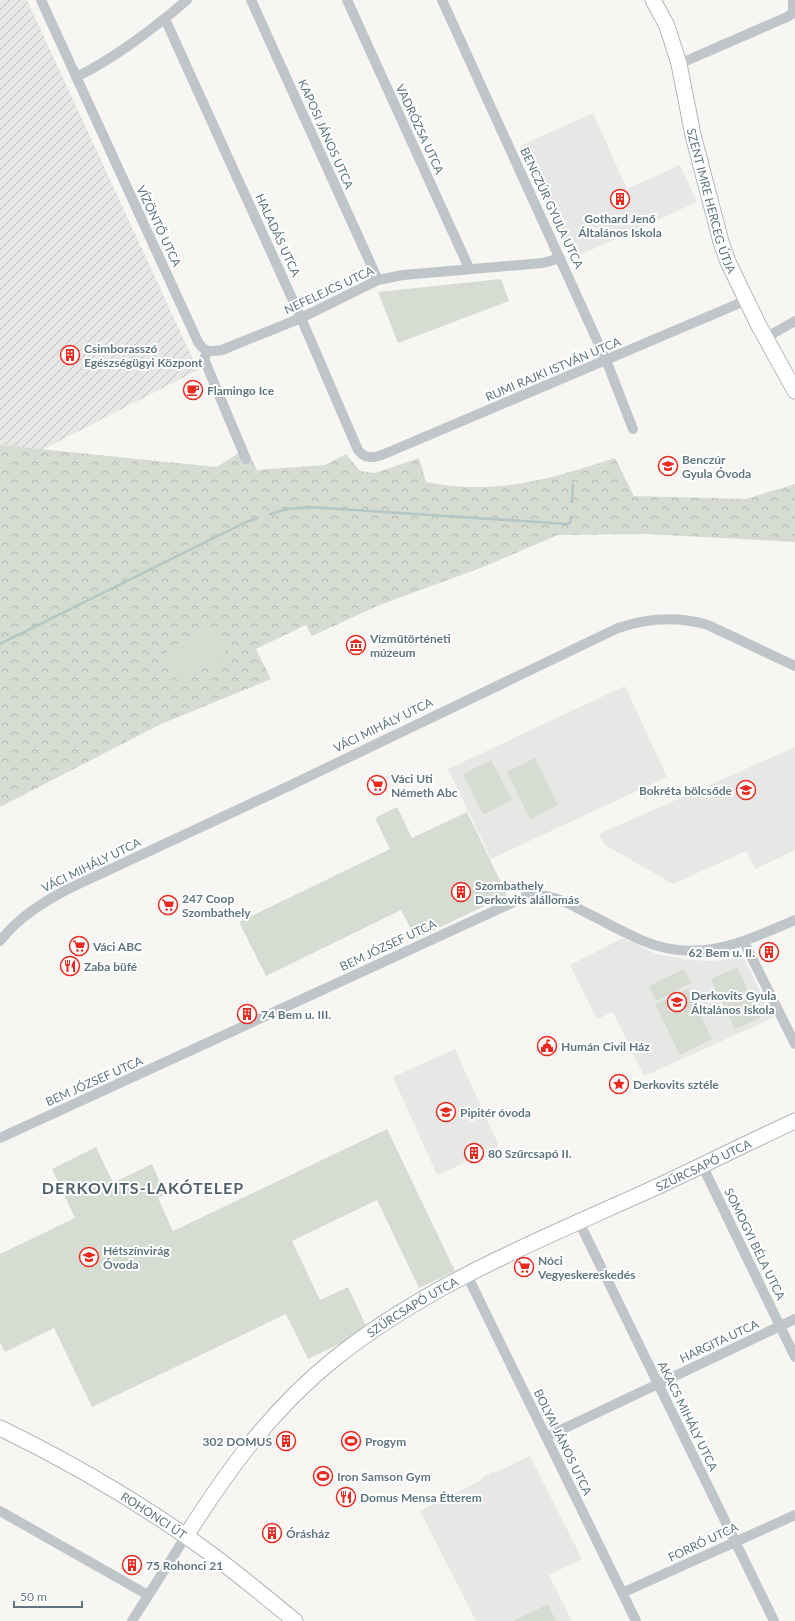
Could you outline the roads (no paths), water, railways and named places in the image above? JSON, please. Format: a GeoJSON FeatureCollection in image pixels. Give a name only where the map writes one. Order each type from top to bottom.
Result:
{"type":"FeatureCollection","features":[{"type":"Feature","properties":{"kind":"street"},"geometry":{"type":"LineString","coordinates":[[42,2],[52,0]]}},
{"type":"Feature","properties":{"kind":"street"},"geometry":{"type":"LineString","coordinates":[[76,77],[102,63],[165,19],[187,0]]}},
{"type":"Feature","properties":{"kind":"street","name":"KAPOSI JÁNOS UTCA"},"geometry":{"type":"LineString","coordinates":[[251,0],[378,280]]}},
{"type":"Feature","properties":{"kind":"street","name":"VADRÓZSA UTCA"},"geometry":{"type":"LineString","coordinates":[[346,0],[469,268]]}},
{"type":"Feature","properties":{"kind":"street","name":"BENCZÚR GYULA UTCA"},"geometry":{"type":"LineString","coordinates":[[442,0],[606,360],[633,429]]}},
{"type":"Feature","properties":{"kind":"street","name":"SZENT IMRE HERCEG ÚTJA"},"geometry":{"type":"LineString","coordinates":[[654,0],[667,26],[679,64],[693,135],[721,242],[728,262],[765,338],[795,391]]}},
{"type":"Feature","properties":{"kind":"street"},"geometry":{"type":"LineString","coordinates":[[679,64],[787,17],[793,13],[793,0]]}},
{"type":"Feature","properties":{"kind":"street","name":"VÍZÖNTŐ UTCA"},"geometry":{"type":"LineString","coordinates":[[42,2],[198,342],[202,348],[208,351]]}},
{"type":"Feature","properties":{"kind":"street","name":"HALADÁS UTCA"},"geometry":{"type":"LineString","coordinates":[[165,19],[301,318],[358,450],[362,455],[369,458]]}},
{"type":"Feature","properties":{"kind":"street","name":"NEFELEJCS UTCA"},"geometry":{"type":"LineString","coordinates":[[208,351],[222,350],[301,318],[378,280],[403,275],[469,268],[543,263],[560,258]]}},
{"type":"Feature","properties":{"kind":"street","name":"RUMI RAJKI ISTVÁN UTCA"},"geometry":{"type":"LineString","coordinates":[[369,458],[382,455],[747,300]]}},
{"type":"Feature","properties":{"kind":"street"},"geometry":{"type":"LineString","coordinates":[[765,338],[795,321]]}},
{"type":"Feature","properties":{"kind":"street"},"geometry":{"type":"LineString","coordinates":[[208,351],[204,359],[246,459]]}},
{"type":"Feature","properties":{"kind":"street","name":"VÁCI MIHÁLY UTCA"},"geometry":{"type":"LineString","coordinates":[[0,941],[19,920],[70,888],[289,786],[609,631],[656,619],[697,622],[708,625],[795,666]]}},
{"type":"Feature","properties":{"kind":"street","name":"BEM JÓZSEF UTCA"},"geometry":{"type":"LineString","coordinates":[[0,1138],[527,896],[541,894],[557,898],[642,940],[674,950],[687,952],[708,950],[744,942],[795,920]]}},
{"type":"Feature","properties":{"kind":"street"},"geometry":{"type":"LineString","coordinates":[[744,942],[795,1044]]}},
{"type":"Feature","properties":{"kind":"street","name":"SZŰRCSAPÓ UTCA"},"geometry":{"type":"LineString","coordinates":[[135,1620],[148,1595],[226,1474],[246,1447],[271,1419],[338,1356],[385,1323],[438,1290],[467,1275],[795,1121]]}},
{"type":"Feature","properties":{"kind":"street","name":"SOMOGYI BÉLA UTCA"},"geometry":{"type":"LineString","coordinates":[[702,1165],[795,1357]]}},
{"type":"Feature","properties":{"kind":"street","name":"AKACS MIHÁLY UTCA"},"geometry":{"type":"LineString","coordinates":[[579,1222],[774,1621]]}},
{"type":"Feature","properties":{"kind":"street","name":"BOLYAI JÁNOS UTCA"},"geometry":{"type":"LineString","coordinates":[[467,1275],[636,1621]]}},
{"type":"Feature","properties":{"kind":"street","name":"HARGITA UTCA"},"geometry":{"type":"LineString","coordinates":[[546,1437],[795,1319]]}},
{"type":"Feature","properties":{"kind":"street","name":"ROHONCI ÚT"},"geometry":{"type":"LineString","coordinates":[[0,1428],[84,1472],[186,1536],[229,1567],[295,1621]]}},
{"type":"Feature","properties":{"kind":"street"},"geometry":{"type":"LineString","coordinates":[[0,1511],[148,1595]]}},
{"type":"Feature","properties":{"kind":"street","name":"FORRÓ UTCA"},"geometry":{"type":"LineString","coordinates":[[622,1594],[795,1515]]}},
{"type":"Feature","properties":{"kind":"waterway"},"geometry":{"type":"LineString","coordinates":[[572,502],[573,485]]}},
{"type":"Feature","properties":{"kind":"waterway"},"geometry":{"type":"LineString","coordinates":[[270,514],[288,509],[309,507],[567,524],[570,523],[571,517]]}},
{"type":"Feature","properties":{"kind":"waterway"},"geometry":{"type":"LineString","coordinates":[[0,644],[246,522],[256,519]]}},
{"type":"Feature","properties":{"kind":"place","name":"Gothard Jenő Általános Iskola"},"geometry":{"type":"Point","coordinates":[620,199]}},
{"type":"Feature","properties":{"kind":"place","name":"Csimborasszó Egészségügyi Központ"},"geometry":{"type":"Point","coordinates":[70,355]}},
{"type":"Feature","properties":{"kind":"place","name":"Flamingo Ice"},"geometry":{"type":"Point","coordinates":[193,390]}},
{"type":"Feature","properties":{"kind":"place","name":"Benczúr Gyula Óvoda"},"geometry":{"type":"Point","coordinates":[668,466]}},
{"type":"Feature","properties":{"kind":"place","name":"Vízműtörténeti múzeum"},"geometry":{"type":"Point","coordinates":[356,645]}},
{"type":"Feature","properties":{"kind":"place","name":"Váci Uti Németh Abc"},"geometry":{"type":"Point","coordinates":[377,785]}},
{"type":"Feature","properties":{"kind":"place","name":"Bokréta bölcsőde"},"geometry":{"type":"Point","coordinates":[746,790]}},
{"type":"Feature","properties":{"kind":"place","name":"Szombathely Derkovits alállomás"},"geometry":{"type":"Point","coordinates":[461,892]}},
{"type":"Feature","properties":{"kind":"place","name":"247 Coop Szombathely"},"geometry":{"type":"Point","coordinates":[168,905]}},
{"type":"Feature","properties":{"kind":"place","name":"Váci ABC"},"geometry":{"type":"Point","coordinates":[79,946]}},
{"type":"Feature","properties":{"kind":"place","name":"62 Bem u. II."},"geometry":{"type":"Point","coordinates":[769,952]}},
{"type":"Feature","properties":{"kind":"place","name":"Zaba büfé"},"geometry":{"type":"Point","coordinates":[70,966]}},
{"type":"Feature","properties":{"kind":"place","name":"Derkovits Gyula Általános Iskola"},"geometry":{"type":"Point","coordinates":[677,1002]}},
{"type":"Feature","properties":{"kind":"place","name":"74 Bem u. III."},"geometry":{"type":"Point","coordinates":[247,1014]}},
{"type":"Feature","properties":{"kind":"place","name":"Humán Civil Ház"},"geometry":{"type":"Point","coordinates":[547,1046]}},
{"type":"Feature","properties":{"kind":"place","name":"Derkovits sztéle"},"geometry":{"type":"Point","coordinates":[619,1084]}},
{"type":"Feature","properties":{"kind":"place","name":"Pipitér óvoda"},"geometry":{"type":"Point","coordinates":[446,1112]}},
{"type":"Feature","properties":{"kind":"place","name":"80 Szűrcsapó II."},"geometry":{"type":"Point","coordinates":[474,1153]}},
{"type":"Feature","properties":{"kind":"place","name":"Hétszínvirág Óvoda"},"geometry":{"type":"Point","coordinates":[89,1257]}},
{"type":"Feature","properties":{"kind":"place","name":"Nóci Vegyeskereskedés"},"geometry":{"type":"Point","coordinates":[524,1267]}},
{"type":"Feature","properties":{"kind":"place","name":"302 DOMUS"},"geometry":{"type":"Point","coordinates":[286,1441]}},
{"type":"Feature","properties":{"kind":"place","name":"Progym"},"geometry":{"type":"Point","coordinates":[351,1441]}},
{"type":"Feature","properties":{"kind":"place","name":"Iron Samson Gym"},"geometry":{"type":"Point","coordinates":[323,1476]}},
{"type":"Feature","properties":{"kind":"place","name":"Domus Mensa Étterem"},"geometry":{"type":"Point","coordinates":[346,1497]}},
{"type":"Feature","properties":{"kind":"place","name":"Órásház"},"geometry":{"type":"Point","coordinates":[272,1533]}},
{"type":"Feature","properties":{"kind":"place","name":"75 Rohonci 21"},"geometry":{"type":"Point","coordinates":[132,1565]}},
{"type":"Feature","properties":{"kind":"district","name":"DERKOVITS-LAKÓTELEP"},"geometry":{"type":"Point","coordinates":[143,1187]}}]}
